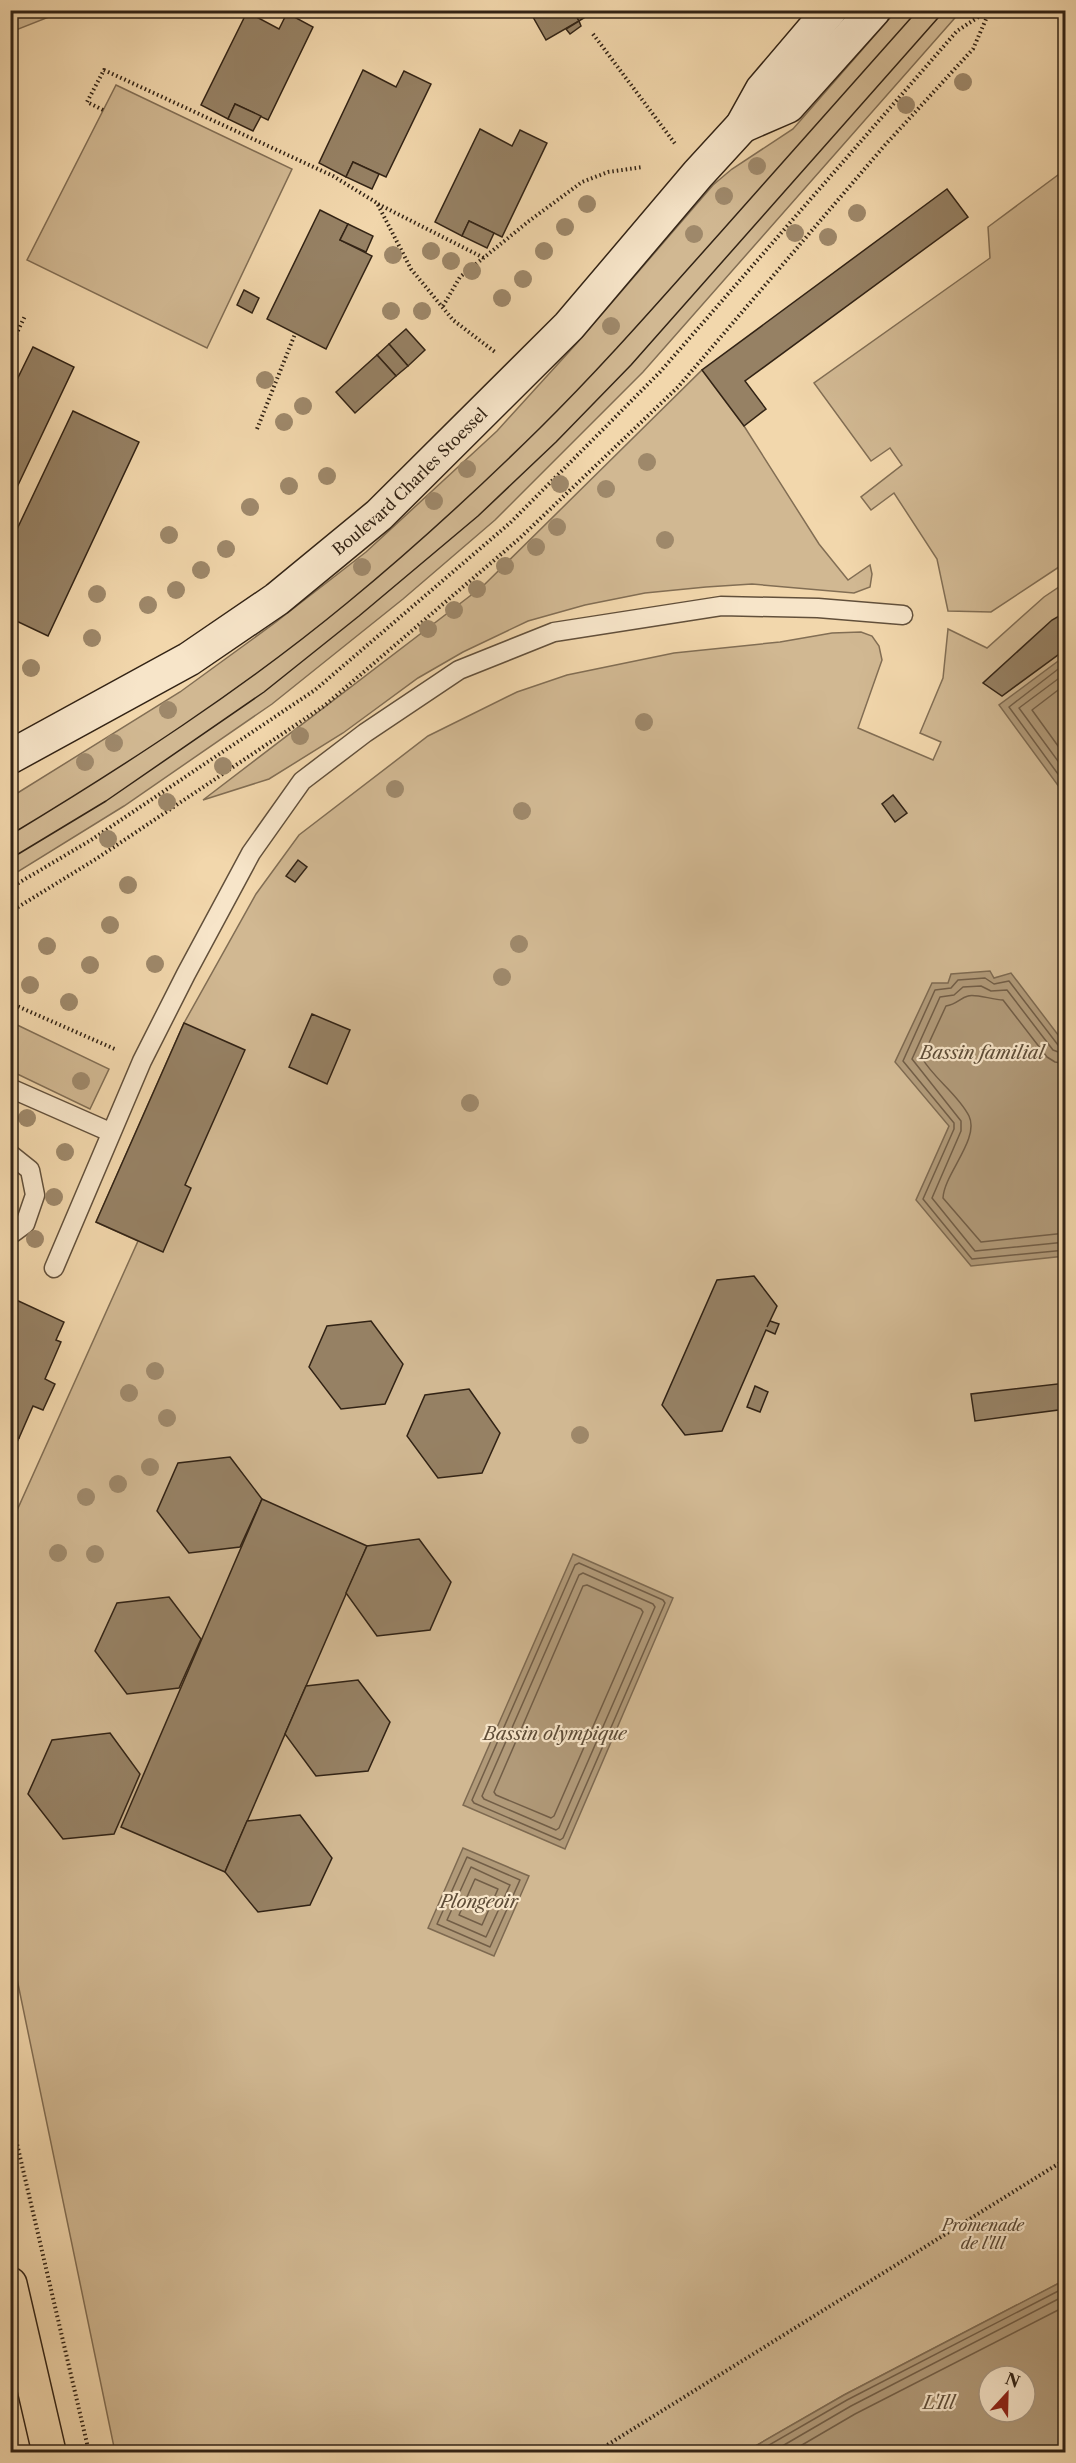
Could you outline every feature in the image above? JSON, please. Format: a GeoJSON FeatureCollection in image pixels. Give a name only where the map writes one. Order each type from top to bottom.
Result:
{"type":"FeatureCollection","features":[{"type":"Feature","properties":{"kind":"main road","name":"Boulevard Charles Stoessel"},"geometry":{"type":"LineString","coordinates":[[10,757],[189,659],[277,599],[379,515],[569,326],[698,174],[742,126],[762,90],[830,10]]}},
{"type":"Feature","properties":{"kind":"main road","name":"Boulevard Charles Stoessel"},"geometry":{"type":"LineString","coordinates":[[742,126],[788,106],[874,10]]}},
{"type":"Feature","properties":{"kind":"main road"},"geometry":{"type":"LineString","coordinates":[[10,2284],[49,2452]]}},
{"type":"Feature","properties":{"kind":"lane"},"geometry":{"type":"LineString","coordinates":[[54,1268],[142,1061],[251,853],[302,781],[365,733],[459,670],[554,632],[721,606],[903,615]]}},
{"type":"Feature","properties":{"kind":"lane"},"geometry":{"type":"LineString","coordinates":[[10,1088],[110,1132]]}},
{"type":"Feature","properties":{"kind":"lane"},"geometry":{"type":"LineString","coordinates":[[10,1154],[30,1170],[35,1195],[25,1224],[10,1235]]}},
{"type":"Feature","properties":{"kind":"path"},"geometry":{"type":"LineString","coordinates":[[10,888],[91,840],[315,690],[510,523],[660,372],[957,31],[990,10]]}},
{"type":"Feature","properties":{"kind":"path"},"geometry":{"type":"LineString","coordinates":[[10,912],[96,859],[324,706],[520,538],[678,387],[885,145],[973,50],[990,10]]}},
{"type":"Feature","properties":{"kind":"path"},"geometry":{"type":"LineString","coordinates":[[593,34],[698,174]]}},
{"type":"Feature","properties":{"kind":"path"},"geometry":{"type":"LineString","coordinates":[[103,110],[87,102],[104,70],[333,176],[376,203],[484,258]]}},
{"type":"Feature","properties":{"kind":"path"},"geometry":{"type":"LineString","coordinates":[[443,306],[460,277],[582,182],[608,172],[643,167]]}},
{"type":"Feature","properties":{"kind":"path"},"geometry":{"type":"LineString","coordinates":[[376,203],[411,268],[453,320],[502,358]]}},
{"type":"Feature","properties":{"kind":"path"},"geometry":{"type":"LineString","coordinates":[[10,347],[25,316]]}},
{"type":"Feature","properties":{"kind":"path"},"geometry":{"type":"LineString","coordinates":[[257,429],[296,334]]}},
{"type":"Feature","properties":{"kind":"path"},"geometry":{"type":"LineString","coordinates":[[10,1003],[142,1061]]}},
{"type":"Feature","properties":{"kind":"path"},"geometry":{"type":"LineString","coordinates":[[10,2114],[89,2452]]}},
{"type":"Feature","properties":{"kind":"path"},"geometry":{"type":"LineString","coordinates":[[596,2452],[1065,2159]]}},
{"type":"Feature","properties":{"kind":"green space"},"geometry":{"type":"Polygon","coordinates":[[[11,10],[64,10],[64,11],[11,32],[11,10]]]}},
{"type":"Feature","properties":{"kind":"green space"},"geometry":{"type":"Polygon","coordinates":[[[896,11],[961,11],[643,372],[495,520],[403,599],[272,704],[124,806],[11,876],[11,797],[180,692],[276,622],[366,552],[497,431],[577,343],[713,185],[732,169],[793,129],[896,11]]]}},
{"type":"Feature","properties":{"kind":"green space"},"geometry":{"type":"Polygon","coordinates":[[[116,85],[292,169],[207,348],[27,260],[116,85]]]}},
{"type":"Feature","properties":{"kind":"green space"},"geometry":{"type":"Polygon","coordinates":[[[1062,172],[1066,177],[1065,563],[991,612],[948,611],[937,559],[894,493],[871,510],[861,497],[902,465],[890,448],[871,461],[814,383],[990,258],[988,227],[1062,172]]]}},
{"type":"Feature","properties":{"kind":"green space"},"geometry":{"type":"Polygon","coordinates":[[[702,370],[744,426],[819,544],[848,580],[870,565],[872,574],[870,587],[854,593],[752,584],[645,593],[585,605],[528,621],[463,652],[418,678],[343,733],[269,779],[203,800],[483,586],[702,370]]]}},
{"type":"Feature","properties":{"kind":"green space","name":"Promenade de l'lll"},"geometry":{"type":"Polygon","coordinates":[[[1065,583],[1065,2280],[844,2395],[745,2452],[115,2452],[11,1950],[10,1526],[138,1241],[96,1222],[184,1023],[256,894],[299,835],[428,736],[517,692],[567,675],[674,653],[780,642],[832,633],[861,632],[872,636],[879,646],[882,660],[858,728],[933,760],[941,742],[920,733],[943,678],[948,629],[987,648],[1044,597],[1065,583]]]}},
{"type":"Feature","properties":{"kind":"green space"},"geometry":{"type":"Polygon","coordinates":[[[11,1022],[109,1069],[90,1109],[11,1071],[11,1022]]]}},
{"type":"Feature","properties":{"kind":"water"},"geometry":{"type":"Polygon","coordinates":[[[1065,656],[1065,795],[999,705],[1065,656]]]}},
{"type":"Feature","properties":{"kind":"water","name":"Bassin familial"},"geometry":{"type":"Polygon","coordinates":[[[990,971],[994,978],[1011,973],[1065,1044],[1065,1256],[971,1266],[916,1200],[949,1126],[895,1062],[932,983],[948,983],[951,974],[990,971]]]}},
{"type":"Feature","properties":{"kind":"water","name":"Bassin olympique"},"geometry":{"type":"Polygon","coordinates":[[[573,1554],[673,1598],[565,1849],[463,1805],[573,1554]]]}},
{"type":"Feature","properties":{"kind":"water","name":"Plongeoir"},"geometry":{"type":"Polygon","coordinates":[[[463,1848],[529,1876],[494,1956],[428,1928],[463,1848]]]}},
{"type":"Feature","properties":{"kind":"water","name":"L'Ill"},"geometry":{"type":"Polygon","coordinates":[[[1065,2280],[1065,2452],[745,2452],[844,2395],[1065,2280]]]}},
{"type":"Feature","properties":{"kind":"building"},"geometry":{"type":"Polygon","coordinates":[[[400,10],[415,10],[404,17],[400,10]]]}},
{"type":"Feature","properties":{"kind":"building"},"geometry":{"type":"Polygon","coordinates":[[[529,10],[573,10],[579,21],[546,40],[529,10]]]}},
{"type":"Feature","properties":{"kind":"building"},"geometry":{"type":"Polygon","coordinates":[[[573,10],[597,10],[579,21],[573,10]]]}},
{"type":"Feature","properties":{"kind":"building"},"geometry":{"type":"Polygon","coordinates":[[[247,12],[279,29],[287,13],[313,27],[268,120],[235,104],[228,119],[201,105],[247,12]]]}},
{"type":"Feature","properties":{"kind":"building"},"geometry":{"type":"Polygon","coordinates":[[[579,21],[581,26],[570,34],[566,29],[579,21]]]}},
{"type":"Feature","properties":{"kind":"building"},"geometry":{"type":"Polygon","coordinates":[[[363,70],[396,87],[404,71],[431,84],[386,177],[353,162],[346,177],[319,163],[363,70]]]}},
{"type":"Feature","properties":{"kind":"building"},"geometry":{"type":"Polygon","coordinates":[[[235,104],[261,116],[253,131],[228,119],[235,104]]]}},
{"type":"Feature","properties":{"kind":"building"},"geometry":{"type":"Polygon","coordinates":[[[480,129],[512,146],[520,130],[547,143],[502,237],[469,221],[462,236],[435,222],[480,129]]]}},
{"type":"Feature","properties":{"kind":"building"},"geometry":{"type":"Polygon","coordinates":[[[353,162],[379,174],[372,189],[346,177],[353,162]]]}},
{"type":"Feature","properties":{"kind":"building"},"geometry":{"type":"Polygon","coordinates":[[[947,189],[968,217],[745,381],[766,409],[744,426],[702,370],[947,189]]]}},
{"type":"Feature","properties":{"kind":"building"},"geometry":{"type":"Polygon","coordinates":[[[320,210],[348,224],[340,240],[372,256],[326,349],[267,319],[320,210]]]}},
{"type":"Feature","properties":{"kind":"building"},"geometry":{"type":"Polygon","coordinates":[[[469,221],[494,233],[487,248],[462,236],[469,221]]]}},
{"type":"Feature","properties":{"kind":"building"},"geometry":{"type":"Polygon","coordinates":[[[348,224],[373,236],[366,252],[340,240],[348,224]]]}},
{"type":"Feature","properties":{"kind":"building"},"geometry":{"type":"Polygon","coordinates":[[[244,290],[259,298],[252,313],[237,305],[244,290]]]}},
{"type":"Feature","properties":{"kind":"building"},"geometry":{"type":"Polygon","coordinates":[[[406,329],[425,350],[408,366],[389,344],[406,329]]]}},
{"type":"Feature","properties":{"kind":"building"},"geometry":{"type":"Polygon","coordinates":[[[389,344],[408,366],[396,376],[377,355],[389,344]]]}},
{"type":"Feature","properties":{"kind":"building"},"geometry":{"type":"Polygon","coordinates":[[[33,347],[74,367],[10,502],[10,394],[33,347]]]}},
{"type":"Feature","properties":{"kind":"building"},"geometry":{"type":"Polygon","coordinates":[[[377,355],[396,376],[355,413],[336,392],[377,355]]]}},
{"type":"Feature","properties":{"kind":"building"},"geometry":{"type":"Polygon","coordinates":[[[73,411],[139,442],[48,636],[10,618],[10,544],[73,411]]]}},
{"type":"Feature","properties":{"kind":"building"},"geometry":{"type":"Polygon","coordinates":[[[1066,612],[1066,649],[1002,696],[983,683],[1052,620],[1066,612]]]}},
{"type":"Feature","properties":{"kind":"building"},"geometry":{"type":"Polygon","coordinates":[[[893,795],[907,813],[895,822],[882,804],[893,795]]]}},
{"type":"Feature","properties":{"kind":"building"},"geometry":{"type":"Polygon","coordinates":[[[298,860],[307,867],[295,882],[286,876],[298,860]]]}},
{"type":"Feature","properties":{"kind":"building"},"geometry":{"type":"Polygon","coordinates":[[[312,1014],[350,1030],[327,1084],[289,1067],[312,1014]]]}},
{"type":"Feature","properties":{"kind":"building"},"geometry":{"type":"Polygon","coordinates":[[[184,1023],[245,1050],[185,1185],[191,1188],[163,1252],[96,1222],[184,1023]]]}},
{"type":"Feature","properties":{"kind":"building"},"geometry":{"type":"Polygon","coordinates":[[[754,1276],[777,1306],[767,1327],[770,1321],[779,1324],[775,1334],[766,1330],[722,1431],[685,1435],[662,1405],[717,1280],[754,1276]]]}},
{"type":"Feature","properties":{"kind":"building"},"geometry":{"type":"Polygon","coordinates":[[[12,1298],[64,1322],[56,1340],[61,1342],[45,1379],[55,1384],[43,1410],[33,1406],[19,1438],[10,1435],[12,1298]]]}},
{"type":"Feature","properties":{"kind":"building"},"geometry":{"type":"Polygon","coordinates":[[[371,1321],[403,1364],[385,1404],[341,1409],[309,1367],[327,1326],[371,1321]]]}},
{"type":"Feature","properties":{"kind":"building"},"geometry":{"type":"Polygon","coordinates":[[[1066,1383],[1066,1409],[975,1421],[971,1394],[1066,1383]]]}},
{"type":"Feature","properties":{"kind":"building"},"geometry":{"type":"Polygon","coordinates":[[[755,1386],[768,1392],[760,1412],[747,1407],[755,1386]]]}},
{"type":"Feature","properties":{"kind":"building"},"geometry":{"type":"Polygon","coordinates":[[[469,1389],[500,1433],[482,1473],[438,1478],[407,1436],[425,1395],[469,1389]]]}},
{"type":"Feature","properties":{"kind":"building"},"geometry":{"type":"Polygon","coordinates":[[[10,1435],[19,1438],[10,1457],[10,1435]]]}},
{"type":"Feature","properties":{"kind":"building"},"geometry":{"type":"Polygon","coordinates":[[[230,1457],[262,1499],[240,1547],[189,1553],[157,1511],[178,1463],[230,1457]]]}},
{"type":"Feature","properties":{"kind":"building"},"geometry":{"type":"Polygon","coordinates":[[[262,1499],[367,1546],[225,1872],[121,1827],[262,1499]]]}},
{"type":"Feature","properties":{"kind":"building"},"geometry":{"type":"Polygon","coordinates":[[[419,1539],[451,1582],[430,1630],[377,1636],[346,1593],[367,1546],[419,1539]]]}},
{"type":"Feature","properties":{"kind":"building"},"geometry":{"type":"Polygon","coordinates":[[[169,1597],[201,1639],[179,1688],[127,1694],[95,1651],[117,1603],[169,1597]]]}},
{"type":"Feature","properties":{"kind":"building"},"geometry":{"type":"Polygon","coordinates":[[[358,1680],[390,1722],[368,1771],[316,1776],[285,1734],[306,1686],[358,1680]]]}},
{"type":"Feature","properties":{"kind":"building"},"geometry":{"type":"Polygon","coordinates":[[[110,1733],[140,1774],[114,1834],[63,1839],[28,1794],[52,1740],[110,1733]]]}},
{"type":"Feature","properties":{"kind":"building"},"geometry":{"type":"Polygon","coordinates":[[[300,1815],[332,1858],[310,1905],[258,1912],[225,1872],[247,1821],[300,1815]]]}},
{"type":"Feature","properties":{"kind":"tram line"},"geometry":{"type":"LineString","coordinates":[[10,835],[140,754],[267,666],[347,603],[445,518],[540,428],[609,356],[918,10]]}},
{"type":"Feature","properties":{"kind":"tram line"},"geometry":{"type":"LineString","coordinates":[[10,859],[106,801],[264,692],[478,516],[556,442],[631,365],[945,10]]}}]}
